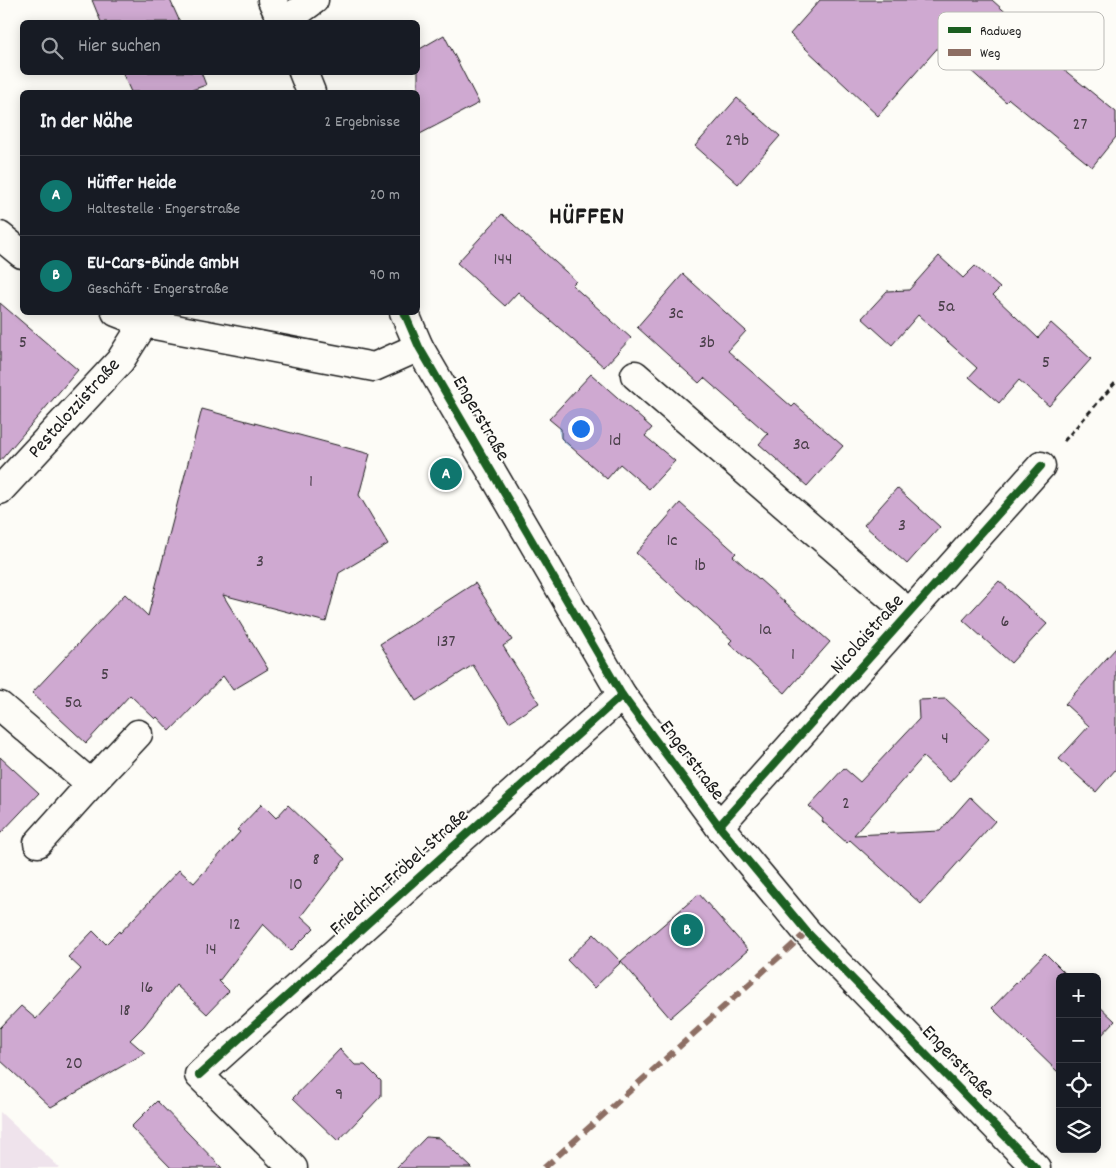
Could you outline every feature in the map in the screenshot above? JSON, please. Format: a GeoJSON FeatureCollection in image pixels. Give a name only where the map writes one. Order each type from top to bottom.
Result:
{"type":"FeatureCollection","features":[{"type":"Feature","properties":{"kind":"street"},"geometry":{"type":"LineString","coordinates":[[272,0],[282,20]]}},
{"type":"Feature","properties":{"kind":"street"},"geometry":{"type":"LineString","coordinates":[[286,20],[314,0]]}},
{"type":"Feature","properties":{"kind":"street"},"geometry":{"type":"LineString","coordinates":[[304,75],[310,90]]}},
{"type":"Feature","properties":{"kind":"street"},"geometry":{"type":"LineString","coordinates":[[0,236],[20,252]]}},
{"type":"Feature","properties":{"kind":"street"},"geometry":{"type":"LineString","coordinates":[[124,315],[144,323],[374,367],[419,347]]}},
{"type":"Feature","properties":{"kind":"street","name":"Engerstraße"},"geometry":{"type":"LineString","coordinates":[[405,315],[419,347],[622,695],[719,826],[807,932],[1036,1168]]}},
{"type":"Feature","properties":{"kind":"street","name":"Pestalozzistraße"},"geometry":{"type":"LineString","coordinates":[[0,490],[120,361],[144,323]]}},
{"type":"Feature","properties":{"kind":"street","name":"Nicolaistraße"},"geometry":{"type":"LineString","coordinates":[[635,375],[909,613]]}},
{"type":"Feature","properties":{"kind":"street","name":"Nicolaistraße"},"geometry":{"type":"LineString","coordinates":[[719,826],[1042,466]]}},
{"type":"Feature","properties":{"kind":"street","name":"Friedrich-Fröbel-Straße"},"geometry":{"type":"LineString","coordinates":[[293,1168],[199,1075],[622,695]]}},
{"type":"Feature","properties":{"kind":"street"},"geometry":{"type":"LineString","coordinates":[[0,706],[91,784]]}},
{"type":"Feature","properties":{"kind":"street"},"geometry":{"type":"LineString","coordinates":[[38,843],[138,734]]}},
{"type":"Feature","properties":{"kind":"path"},"geometry":{"type":"LineString","coordinates":[[1042,466],[1116,382]]}},
{"type":"Feature","properties":{"kind":"shaded area"},"geometry":{"type":"Polygon","coordinates":[[[0,1112],[60,1168],[0,1168],[0,1112]]]}},
{"type":"Feature","properties":{"kind":"building"},"geometry":{"type":"Polygon","coordinates":[[[92,0],[170,0],[179,20],[100,20],[92,0]]]}},
{"type":"Feature","properties":{"kind":"building"},"geometry":{"type":"Polygon","coordinates":[[[820,0],[992,0],[1005,12],[938,12],[938,47],[878,116],[790,34],[820,0]]]}},
{"type":"Feature","properties":{"kind":"building"},"geometry":{"type":"Polygon","coordinates":[[[444,35],[479,103],[420,134],[418,75],[420,75],[420,49],[444,35]]]}},
{"type":"Feature","properties":{"kind":"building"},"geometry":{"type":"Polygon","coordinates":[[[970,70],[1064,70],[1116,112],[1116,137],[1092,167],[1009,99],[1006,102],[970,70]]]}},
{"type":"Feature","properties":{"kind":"building"},"geometry":{"type":"Polygon","coordinates":[[[123,75],[202,75],[206,85],[192,90],[130,90],[123,75]]]}},
{"type":"Feature","properties":{"kind":"building"},"geometry":{"type":"Polygon","coordinates":[[[737,98],[780,136],[738,184],[695,146],[737,98]]]}},
{"type":"Feature","properties":{"kind":"building"},"geometry":{"type":"Polygon","coordinates":[[[502,214],[576,281],[572,285],[631,338],[604,367],[518,292],[505,306],[457,263],[502,214]]]}},
{"type":"Feature","properties":{"kind":"building"},"geometry":{"type":"Polygon","coordinates":[[[939,256],[963,278],[975,266],[1000,288],[993,295],[1038,338],[1051,323],[1091,359],[1049,406],[1019,380],[999,403],[969,377],[977,368],[918,315],[892,345],[862,318],[887,291],[909,290],[939,256]]]}},
{"type":"Feature","properties":{"kind":"building"},"geometry":{"type":"Polygon","coordinates":[[[683,274],[746,331],[728,351],[792,407],[795,404],[843,446],[807,486],[759,444],[768,434],[704,378],[699,383],[637,327],[683,274]]]}},
{"type":"Feature","properties":{"kind":"building"},"geometry":{"type":"Polygon","coordinates":[[[0,303],[78,370],[0,461],[0,303]]]}},
{"type":"Feature","properties":{"kind":"building"},"geometry":{"type":"Polygon","coordinates":[[[591,374],[652,428],[645,436],[675,461],[649,489],[620,464],[607,479],[561,438],[561,429],[549,419],[591,374]]]}},
{"type":"Feature","properties":{"kind":"building"},"geometry":{"type":"Polygon","coordinates":[[[202,409],[370,454],[359,495],[388,544],[339,573],[326,622],[223,595],[268,669],[233,690],[223,676],[170,731],[157,717],[155,719],[130,695],[86,743],[32,693],[125,594],[148,616],[202,409]]]}},
{"type":"Feature","properties":{"kind":"building"},"geometry":{"type":"Polygon","coordinates":[[[897,488],[940,527],[907,564],[864,525],[897,488]]]}},
{"type":"Feature","properties":{"kind":"building"},"geometry":{"type":"Polygon","coordinates":[[[680,503],[736,553],[733,556],[830,642],[785,693],[729,643],[732,640],[636,553],[680,503]]]}},
{"type":"Feature","properties":{"kind":"building"},"geometry":{"type":"Polygon","coordinates":[[[999,581],[1047,624],[1011,663],[963,620],[999,581]]]}},
{"type":"Feature","properties":{"kind":"building"},"geometry":{"type":"Polygon","coordinates":[[[475,583],[512,640],[503,646],[539,703],[509,722],[473,665],[416,701],[380,644],[475,583]]]}},
{"type":"Feature","properties":{"kind":"building"},"geometry":{"type":"Polygon","coordinates":[[[1116,648],[1116,769],[1096,792],[1059,759],[1089,726],[1065,704],[1116,648]]]}},
{"type":"Feature","properties":{"kind":"building"},"geometry":{"type":"Polygon","coordinates":[[[946,699],[989,739],[950,782],[923,757],[854,835],[940,831],[970,797],[995,821],[921,904],[850,840],[847,843],[822,821],[823,819],[809,806],[844,768],[860,782],[919,719],[918,700],[946,699]]]}},
{"type":"Feature","properties":{"kind":"building"},"geometry":{"type":"Polygon","coordinates":[[[0,757],[39,793],[0,834],[0,757]]]}},
{"type":"Feature","properties":{"kind":"building"},"geometry":{"type":"Polygon","coordinates":[[[262,804],[276,818],[288,805],[345,859],[301,916],[314,928],[291,951],[263,924],[219,981],[229,991],[207,1014],[176,985],[144,1026],[130,1040],[145,1053],[51,1107],[0,1060],[0,1028],[21,1006],[36,1019],[81,969],[68,957],[93,931],[106,944],[119,931],[120,933],[179,870],[194,883],[240,832],[237,830],[262,804]]]}},
{"type":"Feature","properties":{"kind":"building"},"geometry":{"type":"Polygon","coordinates":[[[699,894],[748,950],[670,1018],[621,961],[699,894]]]}},
{"type":"Feature","properties":{"kind":"building"},"geometry":{"type":"Polygon","coordinates":[[[594,934],[621,962],[594,988],[567,960],[594,934]]]}},
{"type":"Feature","properties":{"kind":"building"},"geometry":{"type":"Polygon","coordinates":[[[1045,953],[1065,973],[1056,973],[1056,1070],[992,1008],[1045,953]]]}},
{"type":"Feature","properties":{"kind":"building"},"geometry":{"type":"Polygon","coordinates":[[[1101,1008],[1115,1021],[1101,1036],[1101,1008]]]}},
{"type":"Feature","properties":{"kind":"building"},"geometry":{"type":"Polygon","coordinates":[[[340,1049],[355,1065],[365,1065],[381,1081],[381,1096],[338,1141],[293,1098],[340,1049]]]}},
{"type":"Feature","properties":{"kind":"building"},"geometry":{"type":"Polygon","coordinates":[[[157,1101],[222,1168],[171,1168],[131,1127],[157,1101]]]}},
{"type":"Feature","properties":{"kind":"building"},"geometry":{"type":"Polygon","coordinates":[[[426,1137],[440,1138],[472,1168],[396,1168],[426,1137]]]}},
{"type":"Feature","properties":{"kind":"marked path"},"geometry":{"type":"LineString","coordinates":[[544,1168],[807,932]]}},
{"type":"Feature","properties":{"kind":"cycle path"},"geometry":{"type":"LineString","coordinates":[[405,315],[419,347],[622,695],[719,826],[807,932],[1036,1168]]}},
{"type":"Feature","properties":{"kind":"cycle path"},"geometry":{"type":"LineString","coordinates":[[719,826],[1041,466]]}},
{"type":"Feature","properties":{"kind":"cycle path"},"geometry":{"type":"LineString","coordinates":[[199,1075],[622,695]]}},
{"type":"Feature","properties":{"kind":"place","name":"Hüffer Heide"},"geometry":{"type":"Point","coordinates":[446,474]}},
{"type":"Feature","properties":{"kind":"place","name":"EU-Cars-Bünde GmbH"},"geometry":{"type":"Point","coordinates":[687,930]}},
{"type":"Feature","properties":{"kind":"district","name":"HÜFFEN"},"geometry":{"type":"Point","coordinates":[587,218]}}]}
